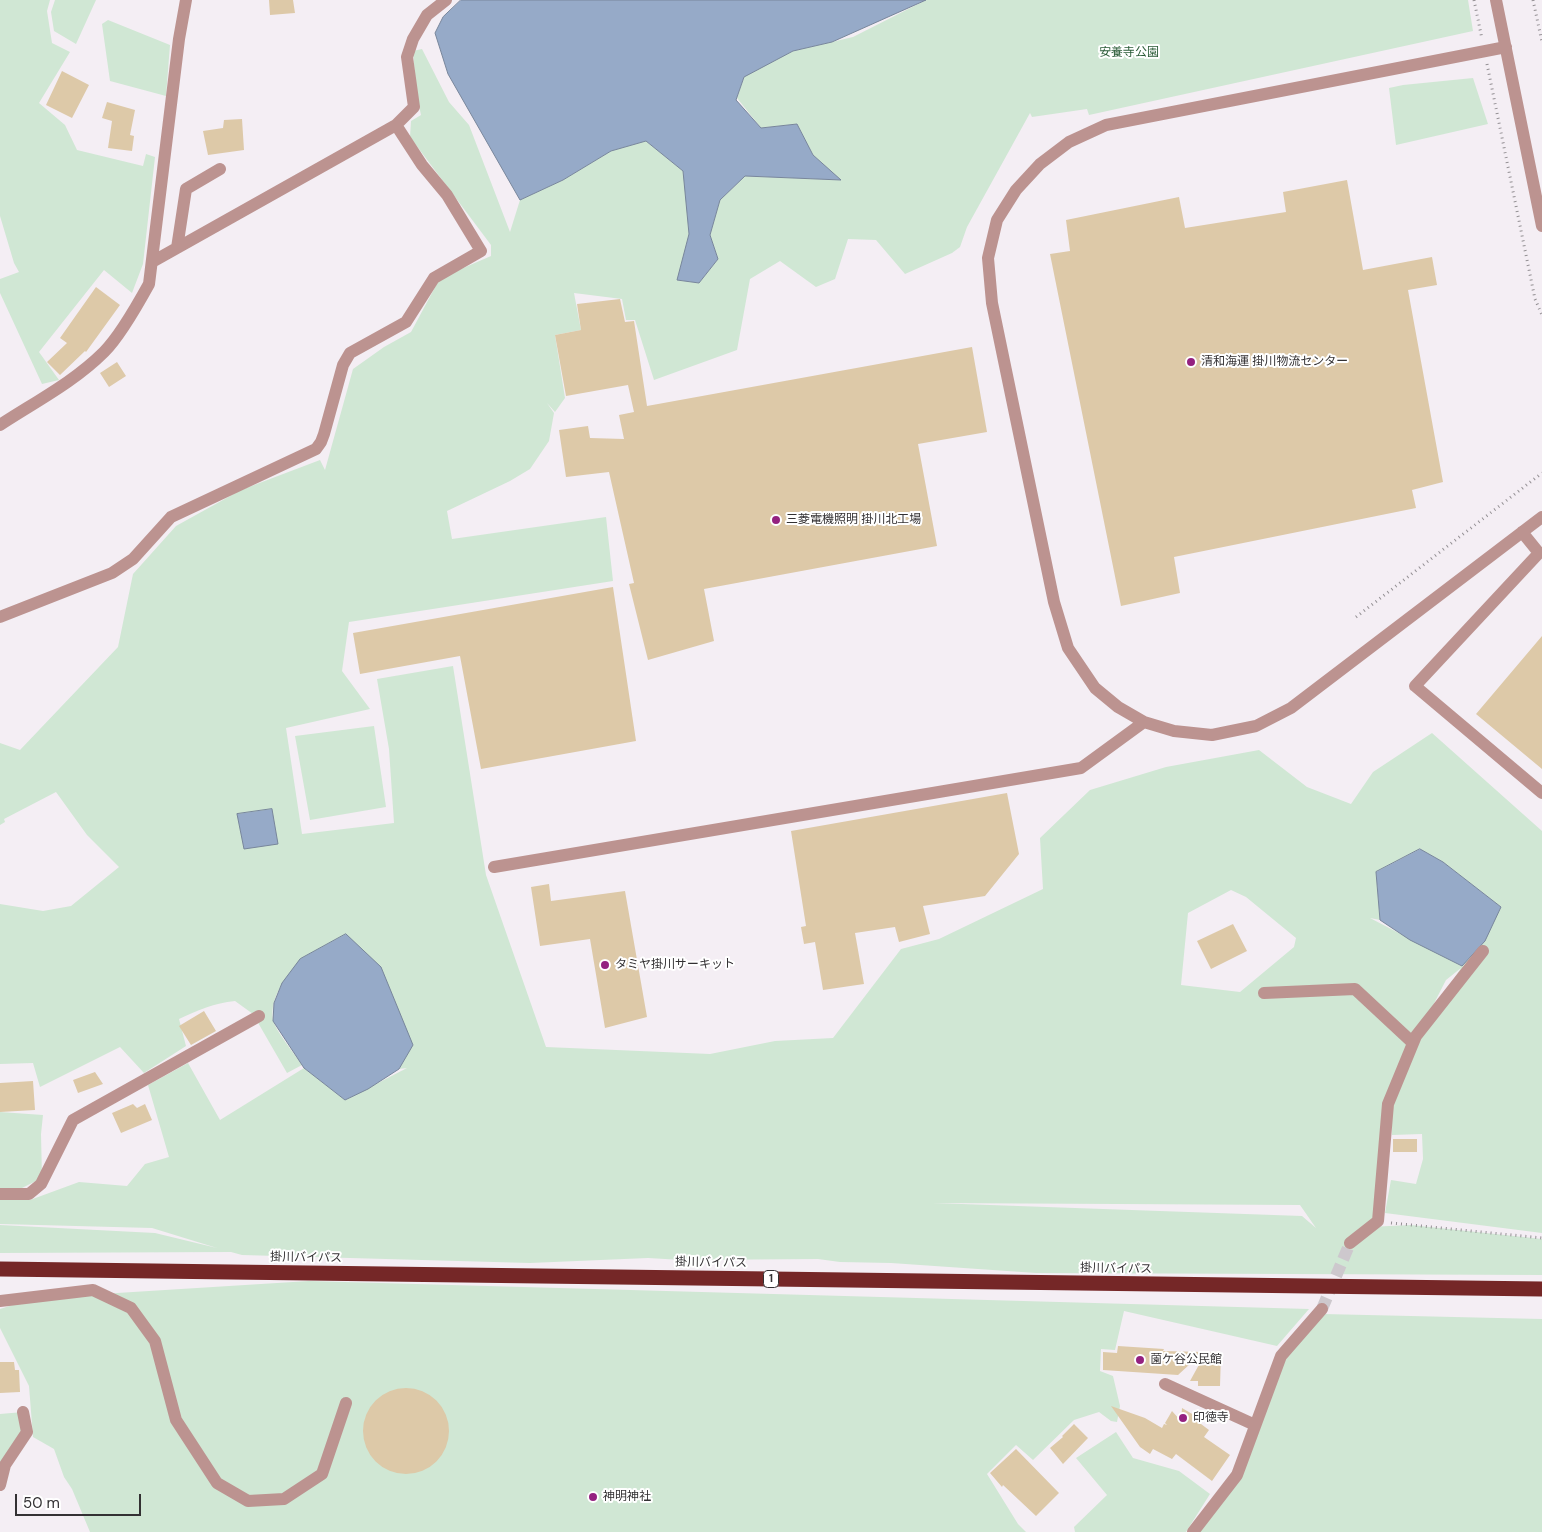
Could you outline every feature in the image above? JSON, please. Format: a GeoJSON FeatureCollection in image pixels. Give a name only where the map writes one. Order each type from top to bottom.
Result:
{"type":"FeatureCollection","features":[{"type":"Feature","properties":{"kind":"highway","name":"掛川バイパス"},"geometry":{"type":"LineString","coordinates":[[0,1269],[1542,1289]]}},
{"type":"Feature","properties":{"kind":"street"},"geometry":{"type":"LineString","coordinates":[[0,425],[82,372],[105,350],[149,284],[179,38],[186,0]]}},
{"type":"Feature","properties":{"kind":"street"},"geometry":{"type":"LineString","coordinates":[[152,262],[396,125],[414,107],[407,57],[413,39],[427,15],[446,0]]}},
{"type":"Feature","properties":{"kind":"street"},"geometry":{"type":"LineString","coordinates":[[1496,0],[1542,226]]}},
{"type":"Feature","properties":{"kind":"street"},"geometry":{"type":"LineString","coordinates":[[1506,47],[1106,125],[1069,142],[1040,164],[1016,190],[997,220],[988,258],[992,302],[1054,602],[1068,648],[1096,688],[1118,707],[1144,722],[1174,732],[1212,735],[1256,726],[1291,708],[1542,517]]}},
{"type":"Feature","properties":{"kind":"street"},"geometry":{"type":"LineString","coordinates":[[0,617],[112,573],[133,559],[171,517],[316,449],[324,434],[343,365],[350,353],[406,322],[434,278],[481,251],[447,195],[422,165],[396,125]]}},
{"type":"Feature","properties":{"kind":"street"},"geometry":{"type":"LineString","coordinates":[[177,248],[186,189],[220,169]]}},
{"type":"Feature","properties":{"kind":"street"},"geometry":{"type":"LineString","coordinates":[[1522,532],[1539,553],[1415,686],[1542,793]]}},
{"type":"Feature","properties":{"kind":"street"},"geometry":{"type":"LineString","coordinates":[[494,867],[1081,768],[1144,722]]}},
{"type":"Feature","properties":{"kind":"street"},"geometry":{"type":"LineString","coordinates":[[1350,1243],[1378,1221],[1388,1104],[1416,1036],[1483,951]]}},
{"type":"Feature","properties":{"kind":"street"},"geometry":{"type":"LineString","coordinates":[[1264,993],[1355,988],[1413,1043]]}},
{"type":"Feature","properties":{"kind":"street"},"geometry":{"type":"LineString","coordinates":[[0,1194],[29,1194],[41,1184],[72,1120],[259,1016]]}},
{"type":"Feature","properties":{"kind":"street"},"geometry":{"type":"LineString","coordinates":[[0,1302],[93,1290],[131,1308],[155,1341],[176,1420],[217,1483],[248,1501],[284,1499],[322,1474],[346,1403]]}},
{"type":"Feature","properties":{"kind":"street"},"geometry":{"type":"LineString","coordinates":[[1193,1532],[1237,1475],[1281,1356],[1322,1309]]}},
{"type":"Feature","properties":{"kind":"street"},"geometry":{"type":"LineString","coordinates":[[1165,1384],[1255,1425]]}},
{"type":"Feature","properties":{"kind":"street"},"geometry":{"type":"LineString","coordinates":[[0,1485],[5,1465],[27,1432],[23,1412]]}},
{"type":"Feature","properties":{"kind":"path"},"geometry":{"type":"LineString","coordinates":[[1474,0],[1535,299],[1542,315]]}},
{"type":"Feature","properties":{"kind":"path"},"geometry":{"type":"LineString","coordinates":[[1533,0],[1542,42]]}},
{"type":"Feature","properties":{"kind":"path"},"geometry":{"type":"LineString","coordinates":[[1356,617],[1542,473]]}},
{"type":"Feature","properties":{"kind":"path"},"geometry":{"type":"LineString","coordinates":[[1378,1221],[1542,1238]]}},
{"type":"Feature","properties":{"kind":"green space"},"geometry":{"type":"Polygon","coordinates":[[[0,0],[50,0],[47,11],[52,43],[70,52],[39,103],[65,125],[77,150],[143,166],[146,154],[155,157],[143,264],[132,293],[104,270],[39,352],[59,380],[42,384],[0,293],[0,279],[19,272],[14,263],[0,216],[0,0]]]}},
{"type":"Feature","properties":{"kind":"green space"},"geometry":{"type":"Polygon","coordinates":[[[55,0],[96,0],[76,44],[54,31],[51,12],[55,0]]]}},
{"type":"Feature","properties":{"kind":"green space","name":"安養寺公園"},"geometry":{"type":"Polygon","coordinates":[[[926,0],[1468,0],[1473,31],[1089,115],[1087,109],[1032,117],[1030,113],[967,227],[960,247],[952,253],[905,274],[876,240],[848,239],[835,279],[816,287],[780,261],[750,279],[737,350],[654,380],[635,320],[626,320],[622,299],[574,293],[581,330],[555,335],[565,398],[555,412],[547,403],[554,413],[549,441],[530,469],[510,481],[447,511],[452,539],[606,517],[613,581],[349,622],[342,671],[370,709],[286,728],[302,834],[394,823],[389,749],[377,679],[453,666],[486,875],[546,1047],[710,1054],[775,1041],[833,1038],[901,949],[939,939],[1043,889],[1040,838],[1090,790],[1166,767],[1259,750],[1307,787],[1351,804],[1373,772],[1432,733],[1542,831],[1542,1233],[1385,1213],[1391,1180],[1416,1184],[1423,1159],[1422,1134],[1392,1135],[1392,1100],[1378,1221],[1368,1227],[1411,1225],[1542,1239],[1542,1275],[1036,1273],[891,1263],[840,1262],[818,1259],[682,1260],[648,1258],[530,1263],[242,1255],[231,1252],[0,1253],[0,1225],[155,1233],[217,1248],[152,1228],[0,1224],[0,1199],[30,1200],[79,1182],[127,1186],[145,1164],[169,1157],[148,1085],[188,1063],[220,1120],[304,1068],[345,1100],[407,1068],[399,1069],[413,1044],[305,956],[287,977],[274,1002],[274,1024],[302,1065],[287,1073],[253,1014],[235,1001],[206,1007],[179,1019],[186,1046],[144,1073],[120,1047],[40,1087],[33,1063],[0,1064],[0,904],[43,911],[71,906],[119,867],[87,835],[56,792],[4,819],[5,822],[0,825],[0,743],[20,750],[118,647],[133,574],[176,526],[241,490],[320,460],[325,470],[353,369],[384,347],[411,332],[440,278],[491,256],[491,245],[410,137],[411,121],[421,115],[416,91],[413,51],[422,49],[449,102],[469,125],[510,232],[520,200],[563,180],[611,151],[646,141],[683,171],[689,235],[678,280],[699,283],[718,259],[710,235],[720,200],[745,176],[840,180],[813,155],[797,124],[761,128],[737,98],[744,77],[748,73],[793,51],[853,37],[926,0]],[[1420,849],[1376,872],[1380,920],[1370,918],[1462,966],[1501,907],[1443,862],[1420,849]],[[1231,890],[1188,913],[1181,985],[1240,992],[1294,947],[1296,938],[1246,897],[1231,890]],[[1461,968],[1446,980],[1423,1025],[1461,968]],[[933,1203],[1302,1216],[1316,1228],[1300,1205],[933,1203]]]}},
{"type":"Feature","properties":{"kind":"green space"},"geometry":{"type":"Polygon","coordinates":[[[108,20],[170,45],[166,96],[110,81],[102,24],[108,20]]]}},
{"type":"Feature","properties":{"kind":"green space"},"geometry":{"type":"Polygon","coordinates":[[[1473,78],[1488,124],[1396,145],[1389,88],[1473,78]]]}},
{"type":"Feature","properties":{"kind":"green space"},"geometry":{"type":"Polygon","coordinates":[[[374,726],[386,807],[310,820],[295,736],[374,726]]]}},
{"type":"Feature","properties":{"kind":"green space"},"geometry":{"type":"Polygon","coordinates":[[[0,1112],[43,1115],[41,1134],[42,1178],[20,1189],[0,1188],[0,1112]]]}},
{"type":"Feature","properties":{"kind":"green space"},"geometry":{"type":"Polygon","coordinates":[[[309,1281],[1309,1309],[1277,1346],[1124,1311],[1115,1350],[1101,1349],[1100,1371],[1113,1376],[1120,1406],[1117,1422],[1111,1421],[1099,1412],[1074,1420],[1033,1460],[1016,1445],[987,1474],[1018,1524],[1026,1532],[90,1532],[72,1489],[64,1477],[54,1449],[33,1437],[29,1386],[0,1328],[0,1309],[47,1294],[85,1295],[309,1281]]]}},
{"type":"Feature","properties":{"kind":"green space"},"geometry":{"type":"Polygon","coordinates":[[[1323,1314],[1542,1319],[1542,1532],[1196,1532],[1237,1475],[1283,1357],[1323,1314]]]}},
{"type":"Feature","properties":{"kind":"green space"},"geometry":{"type":"Polygon","coordinates":[[[23,1412],[27,1432],[0,1471],[0,1414],[23,1412]]]}},
{"type":"Feature","properties":{"kind":"green space"},"geometry":{"type":"Polygon","coordinates":[[[1116,1432],[1133,1458],[1179,1471],[1210,1494],[1186,1532],[1075,1532],[1074,1527],[1107,1495],[1076,1458],[1116,1432]]]}},
{"type":"Feature","properties":{"kind":"water"},"geometry":{"type":"Polygon","coordinates":[[[461,0],[926,0],[832,42],[793,51],[744,77],[736,100],[761,128],[797,124],[813,155],[841,180],[745,176],[720,200],[710,235],[718,259],[699,283],[677,280],[689,234],[683,171],[646,141],[611,151],[563,180],[520,200],[448,74],[435,33],[443,17],[461,0]]]}},
{"type":"Feature","properties":{"kind":"water"},"geometry":{"type":"Polygon","coordinates":[[[272,809],[278,844],[244,849],[237,814],[272,809]]]}},
{"type":"Feature","properties":{"kind":"water"},"geometry":{"type":"Polygon","coordinates":[[[1420,849],[1443,862],[1501,907],[1485,941],[1462,966],[1410,940],[1380,920],[1376,872],[1420,849]]]}},
{"type":"Feature","properties":{"kind":"water"},"geometry":{"type":"Polygon","coordinates":[[[346,934],[381,967],[413,1045],[399,1069],[368,1089],[345,1100],[304,1068],[273,1021],[274,1003],[282,983],[300,959],[346,934]]]}},
{"type":"Feature","properties":{"kind":"building"},"geometry":{"type":"Polygon","coordinates":[[[269,0],[293,0],[295,13],[270,15],[269,0]]]}},
{"type":"Feature","properties":{"kind":"building"},"geometry":{"type":"Polygon","coordinates":[[[62,71],[89,85],[72,118],[46,105],[62,71]]]}},
{"type":"Feature","properties":{"kind":"building"},"geometry":{"type":"Polygon","coordinates":[[[107,102],[135,110],[130,135],[134,136],[132,151],[108,148],[112,121],[102,118],[107,102]]]}},
{"type":"Feature","properties":{"kind":"building"},"geometry":{"type":"Polygon","coordinates":[[[242,119],[244,150],[208,155],[203,131],[223,128],[224,120],[242,119]]]}},
{"type":"Feature","properties":{"kind":"building"},"geometry":{"type":"Polygon","coordinates":[[[1347,180],[1363,270],[1432,257],[1437,285],[1408,290],[1443,482],[1412,490],[1416,508],[1174,557],[1180,593],[1121,606],[1050,254],[1070,251],[1066,220],[1179,197],[1185,228],[1286,212],[1283,192],[1347,180]]]}},
{"type":"Feature","properties":{"kind":"building"},"geometry":{"type":"Polygon","coordinates":[[[96,287],[120,305],[86,352],[60,375],[47,362],[67,343],[60,338],[96,287]]]}},
{"type":"Feature","properties":{"kind":"building","name":"三菱電機照明 掛川北工場"},"geometry":{"type":"Polygon","coordinates":[[[620,299],[625,322],[634,321],[647,406],[972,347],[987,432],[918,444],[937,546],[704,589],[714,641],[648,660],[629,584],[634,583],[609,472],[566,477],[559,430],[588,426],[590,438],[624,439],[619,415],[634,412],[628,385],[566,396],[555,335],[581,330],[577,304],[620,299]]]}},
{"type":"Feature","properties":{"kind":"building"},"geometry":{"type":"Polygon","coordinates":[[[117,362],[126,376],[109,387],[100,373],[117,362]]]}},
{"type":"Feature","properties":{"kind":"building"},"geometry":{"type":"Polygon","coordinates":[[[613,587],[636,741],[481,769],[460,656],[360,674],[353,633],[613,587]]]}},
{"type":"Feature","properties":{"kind":"building"},"geometry":{"type":"Polygon","coordinates":[[[1542,636],[1542,769],[1476,714],[1542,636]]]}},
{"type":"Feature","properties":{"kind":"building"},"geometry":{"type":"Polygon","coordinates":[[[1007,793],[1019,854],[985,896],[923,906],[930,934],[899,942],[895,927],[855,933],[864,984],[823,990],[815,942],[804,944],[801,927],[806,926],[791,831],[1007,793]]]}},
{"type":"Feature","properties":{"kind":"building"},"geometry":{"type":"Polygon","coordinates":[[[549,884],[551,901],[625,891],[647,1017],[605,1028],[590,939],[540,946],[531,887],[549,884]]]}},
{"type":"Feature","properties":{"kind":"building"},"geometry":{"type":"Polygon","coordinates":[[[1233,924],[1247,951],[1211,969],[1197,941],[1233,924]]]}},
{"type":"Feature","properties":{"kind":"building"},"geometry":{"type":"Polygon","coordinates":[[[204,1011],[216,1031],[191,1045],[179,1026],[204,1011]]]}},
{"type":"Feature","properties":{"kind":"building"},"geometry":{"type":"Polygon","coordinates":[[[95,1072],[103,1084],[78,1093],[73,1080],[95,1072]]]}},
{"type":"Feature","properties":{"kind":"building"},"geometry":{"type":"Polygon","coordinates":[[[33,1081],[35,1110],[0,1112],[0,1083],[33,1081]]]}},
{"type":"Feature","properties":{"kind":"building"},"geometry":{"type":"Polygon","coordinates":[[[133,1104],[137,1108],[145,1104],[152,1120],[121,1133],[112,1113],[133,1104]]]}},
{"type":"Feature","properties":{"kind":"building"},"geometry":{"type":"Polygon","coordinates":[[[1393,1139],[1417,1139],[1417,1152],[1393,1152],[1393,1139]]]}},
{"type":"Feature","properties":{"kind":"building"},"geometry":{"type":"Polygon","coordinates":[[[1118,1346],[1164,1349],[1163,1351],[1203,1352],[1178,1375],[1103,1370],[1103,1352],[1117,1353],[1118,1346]]]}},
{"type":"Feature","properties":{"kind":"building"},"geometry":{"type":"Polygon","coordinates":[[[1206,1352],[1221,1353],[1220,1386],[1198,1386],[1198,1381],[1190,1381],[1206,1352]]]}},
{"type":"Feature","properties":{"kind":"building"},"geometry":{"type":"Polygon","coordinates":[[[0,1362],[14,1362],[15,1370],[19,1370],[20,1392],[0,1393],[0,1362]]]}},
{"type":"Feature","properties":{"kind":"building"},"geometry":{"type":"Polygon","coordinates":[[[406,1388],[423,1391],[437,1400],[446,1414],[449,1431],[446,1448],[437,1462],[423,1471],[406,1474],[389,1471],[375,1462],[366,1448],[363,1431],[366,1414],[375,1400],[389,1391],[406,1388]]]}},
{"type":"Feature","properties":{"kind":"building"},"geometry":{"type":"Polygon","coordinates":[[[1111,1406],[1145,1418],[1162,1428],[1164,1424],[1167,1425],[1165,1423],[1172,1411],[1181,1421],[1182,1408],[1199,1418],[1197,1421],[1209,1430],[1204,1437],[1230,1455],[1212,1481],[1176,1454],[1172,1459],[1153,1449],[1150,1454],[1140,1447],[1111,1406]]]}},
{"type":"Feature","properties":{"kind":"building"},"geometry":{"type":"Polygon","coordinates":[[[1074,1424],[1088,1438],[1063,1464],[1050,1448],[1074,1424]]]}},
{"type":"Feature","properties":{"kind":"building"},"geometry":{"type":"Polygon","coordinates":[[[1016,1449],[1059,1493],[1036,1516],[1003,1485],[1002,1487],[990,1473],[1016,1449]]]}},
{"type":"Feature","properties":{"kind":"tunnel"},"geometry":{"type":"LineString","coordinates":[[1322,1309],[1350,1243]]}},
{"type":"Feature","properties":{"kind":"place","name":"清和海運 掛川物流センター"},"geometry":{"type":"Point","coordinates":[1191,362]}},
{"type":"Feature","properties":{"kind":"place","name":"三菱電機照明 掛川北工場"},"geometry":{"type":"Point","coordinates":[776,520]}},
{"type":"Feature","properties":{"kind":"place","name":"タミヤ掛川サーキット"},"geometry":{"type":"Point","coordinates":[605,965]}},
{"type":"Feature","properties":{"kind":"place","name":"薗ケ谷公民館"},"geometry":{"type":"Point","coordinates":[1140,1360]}},
{"type":"Feature","properties":{"kind":"place","name":"印徳寺"},"geometry":{"type":"Point","coordinates":[1183,1418]}},
{"type":"Feature","properties":{"kind":"place","name":"神明神社"},"geometry":{"type":"Point","coordinates":[593,1497]}}]}
